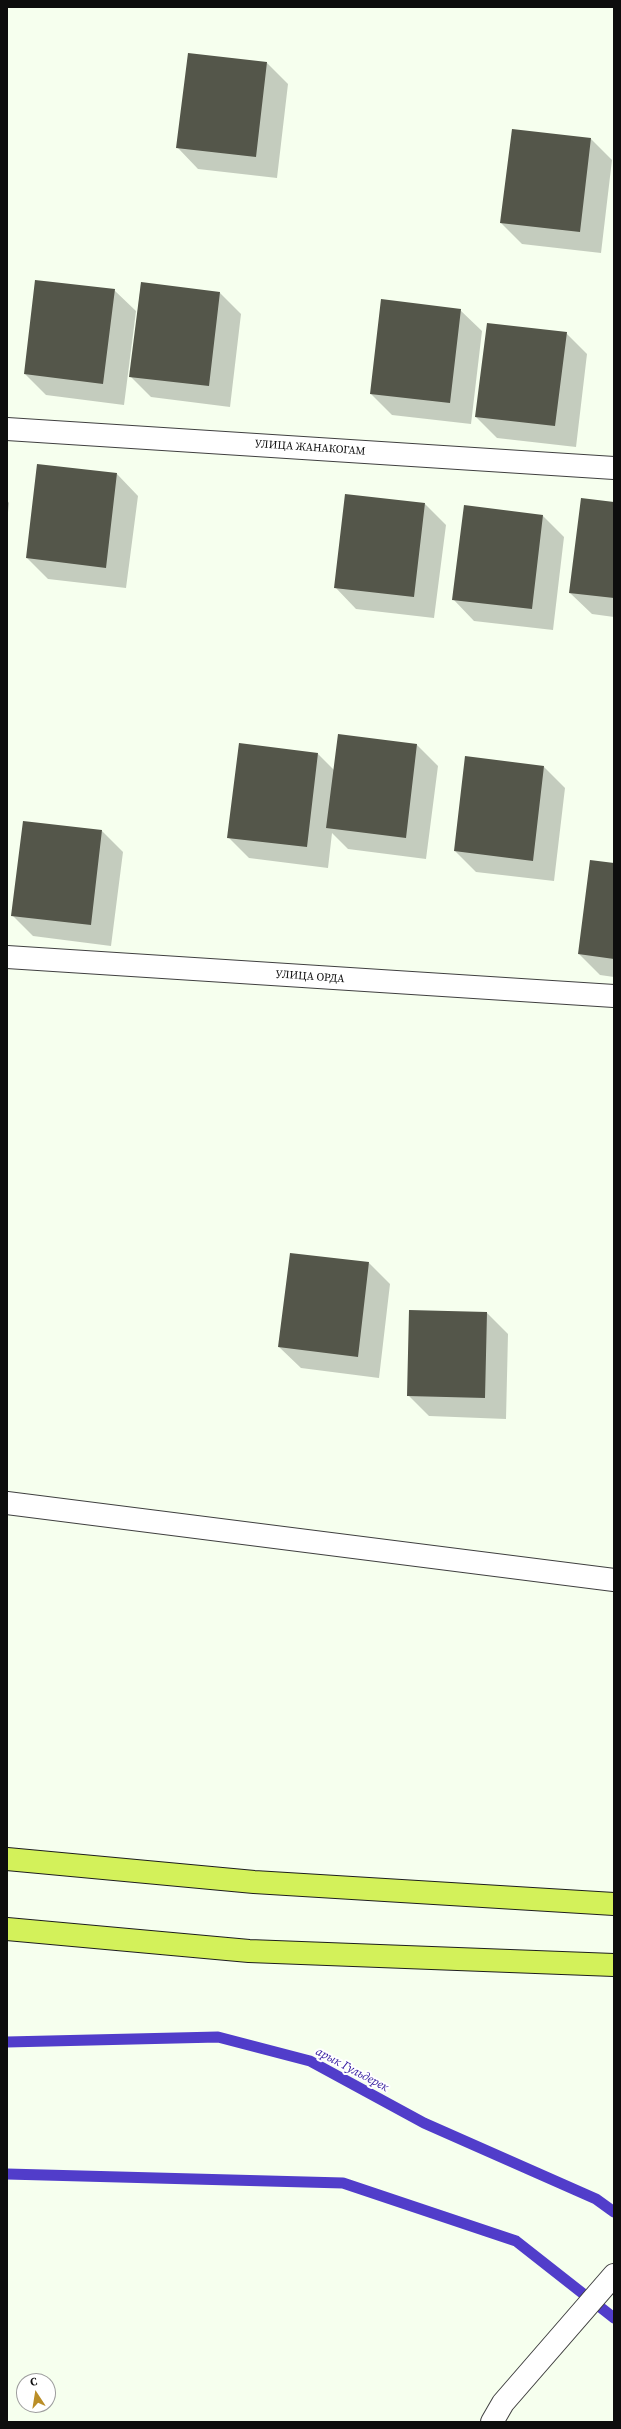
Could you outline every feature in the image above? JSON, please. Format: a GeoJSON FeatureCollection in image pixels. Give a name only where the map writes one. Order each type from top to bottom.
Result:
{"type":"FeatureCollection","features":[{"type":"Feature","properties":{"kind":"highway"},"geometry":{"type":"LineString","coordinates":[[7,1859],[254,1882],[614,1904]]}},
{"type":"Feature","properties":{"kind":"highway"},"geometry":{"type":"LineString","coordinates":[[7,1929],[249,1951],[614,1965]]}},
{"type":"Feature","properties":{"kind":"street","name":"УЛИЦА ЖАНАКОГАМ"},"geometry":{"type":"LineString","coordinates":[[7,429],[614,468]]}},
{"type":"Feature","properties":{"kind":"street","name":"УЛИЦА ОРДА"},"geometry":{"type":"LineString","coordinates":[[7,957],[614,996]]}},
{"type":"Feature","properties":{"kind":"street"},"geometry":{"type":"LineString","coordinates":[[7,1503],[614,1580]]}},
{"type":"Feature","properties":{"kind":"street"},"geometry":{"type":"LineString","coordinates":[[492,2422],[503,2403],[614,2275]]}},
{"type":"Feature","properties":{"kind":"building"},"geometry":{"type":"Polygon","coordinates":[[[188,53],[267,62],[256,157],[176,148],[188,53]]]}},
{"type":"Feature","properties":{"kind":"building"},"geometry":{"type":"Polygon","coordinates":[[[512,129],[591,138],[580,232],[500,223],[512,129]]]}},
{"type":"Feature","properties":{"kind":"building"},"geometry":{"type":"Polygon","coordinates":[[[35,280],[115,289],[103,384],[24,374],[35,280]]]}},
{"type":"Feature","properties":{"kind":"building"},"geometry":{"type":"Polygon","coordinates":[[[141,282],[220,292],[209,386],[129,377],[141,282]]]}},
{"type":"Feature","properties":{"kind":"building"},"geometry":{"type":"Polygon","coordinates":[[[381,299],[461,309],[450,403],[370,394],[381,299]]]}},
{"type":"Feature","properties":{"kind":"building"},"geometry":{"type":"Polygon","coordinates":[[[487,323],[567,332],[555,426],[475,417],[487,323]]]}},
{"type":"Feature","properties":{"kind":"building"},"geometry":{"type":"Polygon","coordinates":[[[37,464],[117,473],[106,568],[26,558],[37,464]]]}},
{"type":"Feature","properties":{"kind":"building"},"geometry":{"type":"Polygon","coordinates":[[[345,494],[425,503],[414,597],[334,588],[345,494]]]}},
{"type":"Feature","properties":{"kind":"building"},"geometry":{"type":"Polygon","coordinates":[[[581,498],[614,502],[614,598],[569,593],[581,498]]]}},
{"type":"Feature","properties":{"kind":"building"},"geometry":{"type":"Polygon","coordinates":[[[464,505],[543,515],[532,609],[452,600],[464,505]]]}},
{"type":"Feature","properties":{"kind":"building"},"geometry":{"type":"Polygon","coordinates":[[[338,734],[417,744],[406,838],[326,828],[338,734]]]}},
{"type":"Feature","properties":{"kind":"building"},"geometry":{"type":"Polygon","coordinates":[[[239,743],[318,753],[307,847],[227,838],[239,743]]]}},
{"type":"Feature","properties":{"kind":"building"},"geometry":{"type":"Polygon","coordinates":[[[465,756],[544,766],[533,861],[454,851],[465,756]]]}},
{"type":"Feature","properties":{"kind":"building"},"geometry":{"type":"Polygon","coordinates":[[[23,821],[102,830],[91,925],[11,916],[23,821]]]}},
{"type":"Feature","properties":{"kind":"building"},"geometry":{"type":"Polygon","coordinates":[[[590,860],[614,863],[614,959],[578,954],[590,860]]]}},
{"type":"Feature","properties":{"kind":"building"},"geometry":{"type":"Polygon","coordinates":[[[290,1253],[369,1262],[358,1357],[278,1347],[290,1253]]]}},
{"type":"Feature","properties":{"kind":"building"},"geometry":{"type":"Polygon","coordinates":[[[409,1310],[487,1312],[485,1398],[407,1396],[409,1310]]]}},
{"type":"Feature","properties":{"kind":"waterway","name":"арык Гульдерек"},"geometry":{"type":"LineString","coordinates":[[7,2042],[218,2037],[310,2061],[424,2123],[596,2199],[614,2212]]}},
{"type":"Feature","properties":{"kind":"waterway"},"geometry":{"type":"LineString","coordinates":[[7,2174],[343,2183],[516,2241],[614,2318]]}}]}
